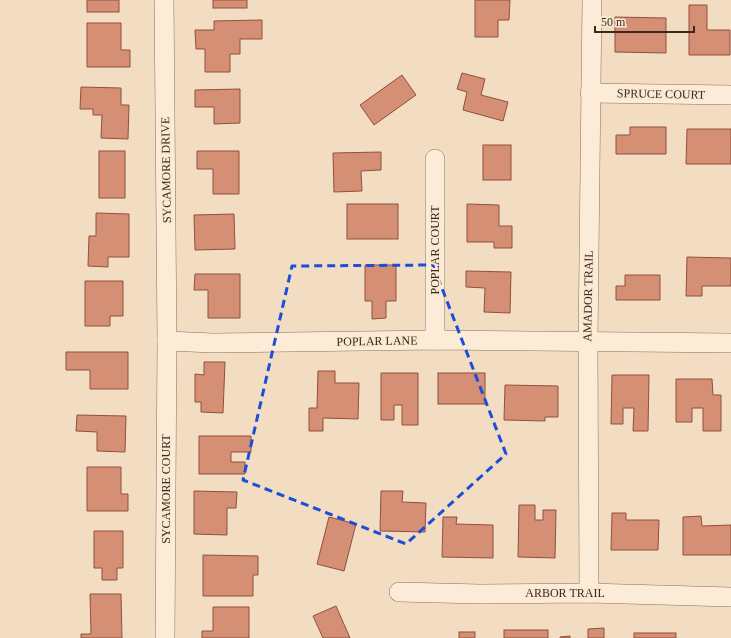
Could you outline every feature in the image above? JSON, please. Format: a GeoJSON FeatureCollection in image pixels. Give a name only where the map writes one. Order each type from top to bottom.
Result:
{"type":"FeatureCollection","features":[{"type":"Feature","properties":{"kind":"street","name":"SYCAMORE DRIVE"},"geometry":{"type":"LineString","coordinates":[[164,0],[167,341]]}},
{"type":"Feature","properties":{"kind":"street","name":"AMADOR TRAIL"},"geometry":{"type":"LineString","coordinates":[[589,593],[588,341],[592,0]]}},
{"type":"Feature","properties":{"kind":"street","name":"SPRUCE COURT"},"geometry":{"type":"LineString","coordinates":[[590,93],[731,95]]}},
{"type":"Feature","properties":{"kind":"street","name":"POPLAR COURT"},"geometry":{"type":"LineString","coordinates":[[435,159],[435,340]]}},
{"type":"Feature","properties":{"kind":"street","name":"POPLAR LANE"},"geometry":{"type":"LineString","coordinates":[[167,341],[213,343],[435,340],[731,343]]}},
{"type":"Feature","properties":{"kind":"street","name":"SYCAMORE COURT"},"geometry":{"type":"LineString","coordinates":[[165,638],[167,341]]}},
{"type":"Feature","properties":{"kind":"street","name":"ARBOR TRAIL"},"geometry":{"type":"LineString","coordinates":[[399,592],[480,594],[589,593],[731,597]]}},
{"type":"Feature","properties":{"kind":"highlighted area"},"geometry":{"type":"Polygon","coordinates":[[[433,265],[506,454],[406,544],[243,480],[292,266],[433,265]]]}},
{"type":"Feature","properties":{"kind":"building"},"geometry":{"type":"Polygon","coordinates":[[[87,0],[119,0],[119,12],[87,12],[87,0]]]}},
{"type":"Feature","properties":{"kind":"building"},"geometry":{"type":"Polygon","coordinates":[[[213,0],[247,0],[247,8],[213,8],[213,0]]]}},
{"type":"Feature","properties":{"kind":"building"},"geometry":{"type":"Polygon","coordinates":[[[475,0],[510,0],[509,20],[498,20],[498,37],[475,37],[475,0]]]}},
{"type":"Feature","properties":{"kind":"building"},"geometry":{"type":"Polygon","coordinates":[[[689,5],[707,5],[707,30],[730,30],[730,55],[689,55],[689,5]]]}},
{"type":"Feature","properties":{"kind":"building"},"geometry":{"type":"Polygon","coordinates":[[[615,17],[666,18],[666,53],[615,52],[615,17]]]}},
{"type":"Feature","properties":{"kind":"building"},"geometry":{"type":"Polygon","coordinates":[[[262,20],[262,39],[240,39],[240,54],[230,54],[230,72],[205,72],[205,49],[196,49],[195,30],[214,30],[214,21],[262,20]]]}},
{"type":"Feature","properties":{"kind":"building"},"geometry":{"type":"Polygon","coordinates":[[[87,23],[121,23],[121,50],[130,50],[130,67],[87,67],[87,23]]]}},
{"type":"Feature","properties":{"kind":"building"},"geometry":{"type":"Polygon","coordinates":[[[462,73],[485,79],[481,95],[508,102],[503,121],[463,110],[467,92],[457,89],[462,73]]]}},
{"type":"Feature","properties":{"kind":"building"},"geometry":{"type":"Polygon","coordinates":[[[402,75],[416,95],[374,125],[360,105],[402,75]]]}},
{"type":"Feature","properties":{"kind":"building"},"geometry":{"type":"Polygon","coordinates":[[[81,87],[121,88],[121,105],[129,105],[128,139],[101,138],[102,115],[93,115],[93,109],[80,109],[81,87]]]}},
{"type":"Feature","properties":{"kind":"building"},"geometry":{"type":"Polygon","coordinates":[[[240,89],[240,123],[214,124],[214,107],[195,107],[195,90],[240,89]]]}},
{"type":"Feature","properties":{"kind":"building"},"geometry":{"type":"Polygon","coordinates":[[[630,127],[666,127],[666,154],[616,154],[616,135],[630,135],[630,127]]]}},
{"type":"Feature","properties":{"kind":"building"},"geometry":{"type":"Polygon","coordinates":[[[687,129],[731,129],[731,164],[686,164],[687,129]]]}},
{"type":"Feature","properties":{"kind":"building"},"geometry":{"type":"Polygon","coordinates":[[[483,145],[511,145],[511,180],[483,180],[483,145]]]}},
{"type":"Feature","properties":{"kind":"building"},"geometry":{"type":"Polygon","coordinates":[[[99,151],[125,151],[125,198],[99,198],[99,151]]]}},
{"type":"Feature","properties":{"kind":"building"},"geometry":{"type":"Polygon","coordinates":[[[197,151],[239,151],[239,194],[213,194],[213,169],[197,169],[197,151]]]}},
{"type":"Feature","properties":{"kind":"building"},"geometry":{"type":"Polygon","coordinates":[[[381,152],[381,170],[361,171],[362,191],[334,192],[333,153],[381,152]]]}},
{"type":"Feature","properties":{"kind":"building"},"geometry":{"type":"Polygon","coordinates":[[[347,204],[398,204],[398,239],[347,239],[347,204]]]}},
{"type":"Feature","properties":{"kind":"building"},"geometry":{"type":"Polygon","coordinates":[[[467,204],[499,205],[499,226],[512,226],[512,248],[494,248],[494,242],[467,242],[467,204]]]}},
{"type":"Feature","properties":{"kind":"building"},"geometry":{"type":"Polygon","coordinates":[[[96,213],[129,214],[129,257],[108,257],[108,267],[88,266],[89,236],[96,236],[96,213]]]}},
{"type":"Feature","properties":{"kind":"building"},"geometry":{"type":"Polygon","coordinates":[[[234,214],[235,249],[195,250],[194,215],[234,214]]]}},
{"type":"Feature","properties":{"kind":"building"},"geometry":{"type":"Polygon","coordinates":[[[687,257],[731,258],[731,286],[702,286],[702,296],[686,296],[687,257]]]}},
{"type":"Feature","properties":{"kind":"building"},"geometry":{"type":"Polygon","coordinates":[[[365,265],[396,265],[396,301],[386,301],[386,318],[372,319],[372,301],[365,301],[365,265]]]}},
{"type":"Feature","properties":{"kind":"building"},"geometry":{"type":"Polygon","coordinates":[[[466,271],[511,272],[510,313],[484,312],[485,288],[466,287],[466,271]]]}},
{"type":"Feature","properties":{"kind":"building"},"geometry":{"type":"Polygon","coordinates":[[[195,274],[240,274],[240,318],[208,318],[208,290],[194,290],[195,274]]]}},
{"type":"Feature","properties":{"kind":"building"},"geometry":{"type":"Polygon","coordinates":[[[625,275],[660,275],[660,300],[616,300],[616,286],[625,286],[625,275]]]}},
{"type":"Feature","properties":{"kind":"building"},"geometry":{"type":"Polygon","coordinates":[[[85,281],[123,281],[123,316],[110,316],[110,326],[85,326],[85,281]]]}},
{"type":"Feature","properties":{"kind":"building"},"geometry":{"type":"Polygon","coordinates":[[[66,352],[128,352],[128,389],[90,389],[90,370],[66,370],[66,352]]]}},
{"type":"Feature","properties":{"kind":"building"},"geometry":{"type":"Polygon","coordinates":[[[204,362],[225,362],[223,413],[201,412],[201,402],[195,402],[195,374],[204,375],[204,362]]]}},
{"type":"Feature","properties":{"kind":"building"},"geometry":{"type":"Polygon","coordinates":[[[318,371],[335,371],[335,383],[359,383],[358,419],[323,418],[323,431],[309,431],[309,408],[317,408],[318,371]]]}},
{"type":"Feature","properties":{"kind":"building"},"geometry":{"type":"Polygon","coordinates":[[[381,373],[418,373],[418,425],[402,425],[402,405],[394,405],[394,420],[381,420],[381,373]]]}},
{"type":"Feature","properties":{"kind":"building"},"geometry":{"type":"Polygon","coordinates":[[[438,373],[485,373],[485,404],[438,404],[438,373]]]}},
{"type":"Feature","properties":{"kind":"building"},"geometry":{"type":"Polygon","coordinates":[[[612,375],[649,375],[648,431],[633,431],[634,408],[623,408],[623,424],[611,424],[612,375]]]}},
{"type":"Feature","properties":{"kind":"building"},"geometry":{"type":"Polygon","coordinates":[[[676,379],[712,379],[713,395],[721,395],[721,431],[703,431],[703,408],[692,408],[692,422],[676,422],[676,379]]]}},
{"type":"Feature","properties":{"kind":"building"},"geometry":{"type":"Polygon","coordinates":[[[505,385],[558,386],[558,417],[545,417],[545,421],[504,420],[505,385]]]}},
{"type":"Feature","properties":{"kind":"building"},"geometry":{"type":"Polygon","coordinates":[[[77,415],[126,416],[125,452],[97,451],[97,432],[76,431],[77,415]]]}},
{"type":"Feature","properties":{"kind":"building"},"geometry":{"type":"Polygon","coordinates":[[[199,436],[251,436],[251,452],[231,452],[231,462],[245,462],[245,474],[199,474],[199,436]]]}},
{"type":"Feature","properties":{"kind":"building"},"geometry":{"type":"Polygon","coordinates":[[[87,467],[121,467],[121,494],[128,494],[128,511],[87,511],[87,467]]]}},
{"type":"Feature","properties":{"kind":"building"},"geometry":{"type":"Polygon","coordinates":[[[194,491],[237,492],[236,508],[227,508],[227,535],[194,534],[194,491]]]}},
{"type":"Feature","properties":{"kind":"building"},"geometry":{"type":"Polygon","coordinates":[[[381,491],[403,491],[402,502],[426,503],[425,532],[380,531],[381,491]]]}},
{"type":"Feature","properties":{"kind":"building"},"geometry":{"type":"Polygon","coordinates":[[[519,505],[535,505],[535,520],[543,520],[543,510],[556,510],[555,558],[518,557],[519,505]]]}},
{"type":"Feature","properties":{"kind":"building"},"geometry":{"type":"Polygon","coordinates":[[[612,513],[626,513],[626,520],[659,520],[658,550],[611,550],[612,513]]]}},
{"type":"Feature","properties":{"kind":"building"},"geometry":{"type":"Polygon","coordinates":[[[701,516],[702,526],[731,525],[731,555],[683,555],[683,517],[701,516]]]}},
{"type":"Feature","properties":{"kind":"building"},"geometry":{"type":"Polygon","coordinates":[[[329,517],[356,524],[344,571],[317,564],[329,517]]]}},
{"type":"Feature","properties":{"kind":"building"},"geometry":{"type":"Polygon","coordinates":[[[443,517],[457,517],[456,524],[493,525],[493,558],[442,557],[443,517]]]}},
{"type":"Feature","properties":{"kind":"building"},"geometry":{"type":"Polygon","coordinates":[[[94,531],[123,531],[123,568],[117,568],[117,580],[102,580],[102,568],[94,568],[94,531]]]}},
{"type":"Feature","properties":{"kind":"building"},"geometry":{"type":"Polygon","coordinates":[[[203,555],[258,556],[258,575],[253,575],[253,596],[203,596],[203,555]]]}},
{"type":"Feature","properties":{"kind":"building"},"geometry":{"type":"Polygon","coordinates":[[[90,594],[121,594],[122,638],[81,638],[81,634],[91,634],[90,594]]]}},
{"type":"Feature","properties":{"kind":"building"},"geometry":{"type":"Polygon","coordinates":[[[336,606],[350,638],[323,638],[313,616],[336,606]]]}},
{"type":"Feature","properties":{"kind":"building"},"geometry":{"type":"Polygon","coordinates":[[[213,607],[249,607],[249,638],[202,638],[202,631],[213,631],[213,607]]]}},
{"type":"Feature","properties":{"kind":"building"},"geometry":{"type":"Polygon","coordinates":[[[604,628],[604,638],[588,638],[588,629],[604,628]]]}},
{"type":"Feature","properties":{"kind":"building"},"geometry":{"type":"Polygon","coordinates":[[[504,630],[548,630],[548,638],[504,638],[504,630]]]}},
{"type":"Feature","properties":{"kind":"building"},"geometry":{"type":"Polygon","coordinates":[[[459,632],[475,632],[475,638],[459,638],[459,632]]]}},
{"type":"Feature","properties":{"kind":"building"},"geometry":{"type":"Polygon","coordinates":[[[634,633],[676,633],[676,638],[634,638],[634,633]]]}},
{"type":"Feature","properties":{"kind":"building"},"geometry":{"type":"Polygon","coordinates":[[[570,636],[570,638],[560,638],[560,637],[570,636]]]}}]}
